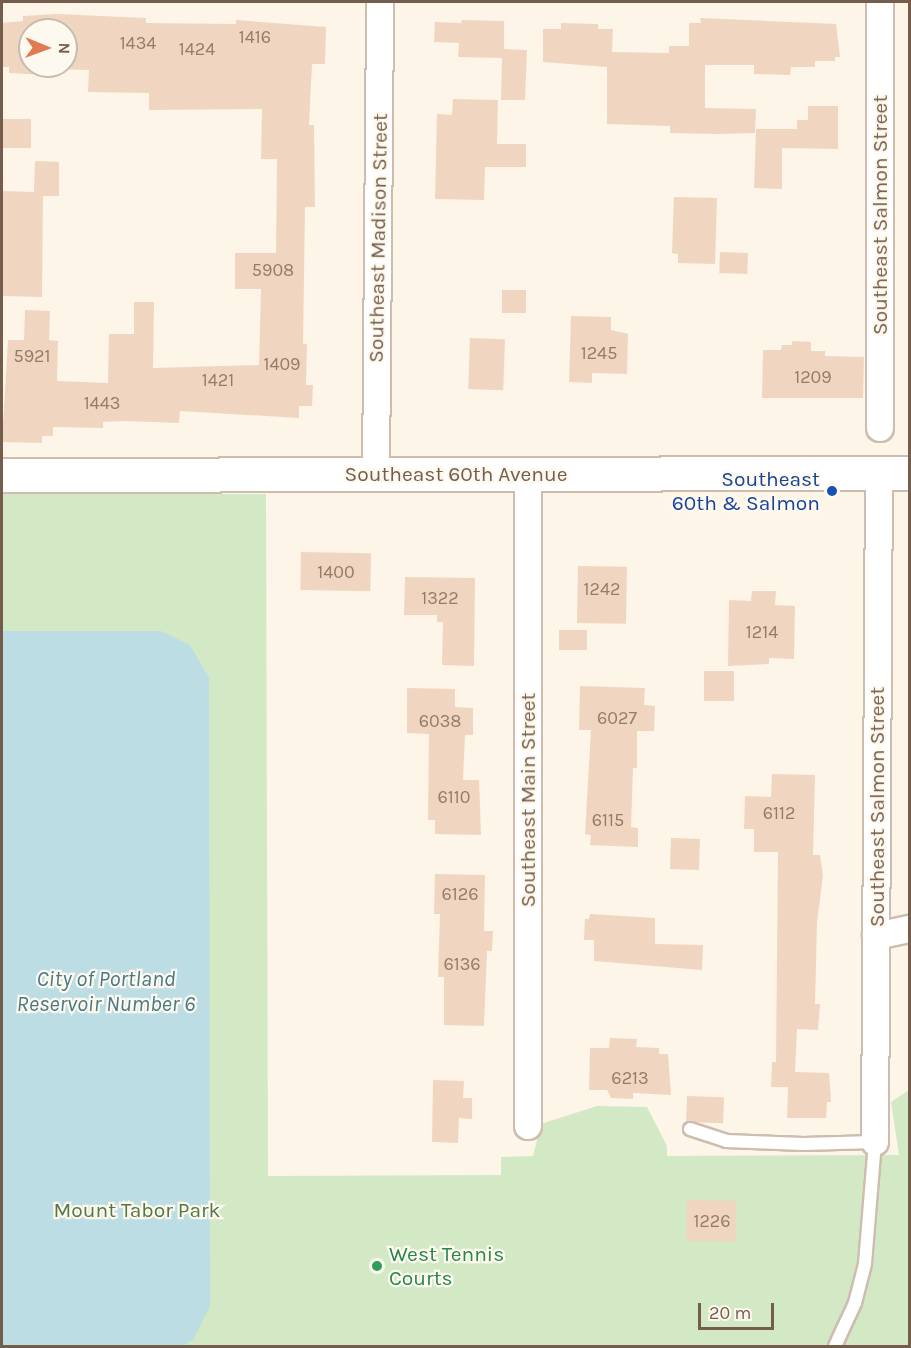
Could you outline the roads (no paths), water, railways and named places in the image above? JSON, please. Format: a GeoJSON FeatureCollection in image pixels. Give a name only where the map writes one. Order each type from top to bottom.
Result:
{"type":"FeatureCollection","features":[{"type":"Feature","properties":{"kind":"main road","name":"Southeast 60th Avenue"},"geometry":{"type":"LineString","coordinates":[[2,475],[894,473]]}},
{"type":"Feature","properties":{"kind":"street","name":"Southeast Madison Street"},"geometry":{"type":"LineString","coordinates":[[376,474],[380,2]]}},
{"type":"Feature","properties":{"kind":"street","name":"Southeast Salmon Street"},"geometry":{"type":"LineString","coordinates":[[880,2],[880,428]]}},
{"type":"Feature","properties":{"kind":"street","name":"Southeast Salmon Street"},"geometry":{"type":"LineString","coordinates":[[875,1142],[876,936],[894,473]]}},
{"type":"Feature","properties":{"kind":"street","name":"Southeast Main Street"},"geometry":{"type":"LineString","coordinates":[[528,474],[528,1126]]}},
{"type":"Feature","properties":{"kind":"street"},"geometry":{"type":"LineString","coordinates":[[876,936],[909,929]]}},
{"type":"Feature","properties":{"kind":"lane"},"geometry":{"type":"LineString","coordinates":[[690,1129],[726,1141],[875,1142],[865,1264],[855,1303],[835,1347]]}},
{"type":"Feature","properties":{"kind":"water","name":"City of Portland Reservoir Number 6"},"geometry":{"type":"Polygon","coordinates":[[[2,631],[161,631],[190,645],[209,678],[210,1306],[193,1340],[182,1346],[2,1346],[2,631]]]}},
{"type":"Feature","properties":{"kind":"place","name":"Southeast 60th & Salmon"},"geometry":{"type":"Point","coordinates":[832,491]}},
{"type":"Feature","properties":{"kind":"place","name":"West Tennis Courts"},"geometry":{"type":"Point","coordinates":[377,1266]}},
{"type":"Feature","properties":{"kind":"park label","name":"Mount Tabor Park"},"geometry":{"type":"Point","coordinates":[137,1210]}}]}
